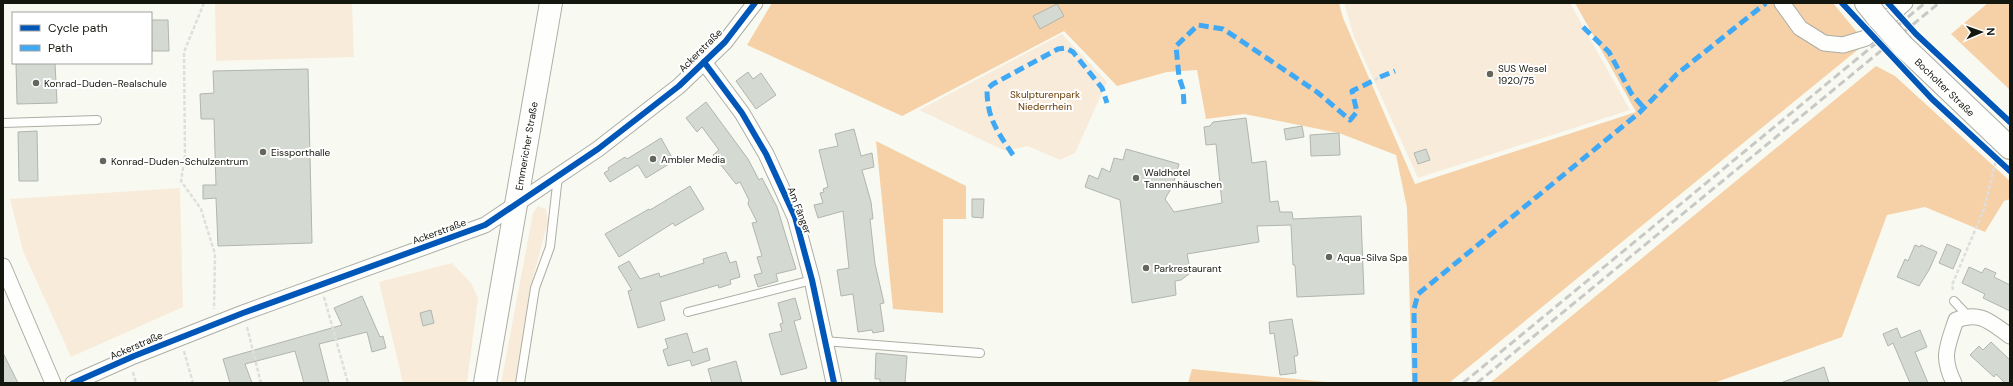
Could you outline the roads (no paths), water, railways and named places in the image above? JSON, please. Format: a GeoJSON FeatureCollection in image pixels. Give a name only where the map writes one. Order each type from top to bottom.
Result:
{"type":"FeatureCollection","features":[{"type":"Feature","properties":{"kind":"main road","name":"Emmericher Straße"},"geometry":{"type":"LineString","coordinates":[[485,383],[551,3]]}},
{"type":"Feature","properties":{"kind":"main road","name":"Bocholter Straße"},"geometry":{"type":"LineString","coordinates":[[1872,10],[1903,46],[2003,154]]}},
{"type":"Feature","properties":{"kind":"street","name":"Ackerstraße"},"geometry":{"type":"LineString","coordinates":[[73,383],[181,337],[320,283],[390,260],[485,225],[605,144],[679,86],[724,42],[755,3]]}},
{"type":"Feature","properties":{"kind":"street"},"geometry":{"type":"LineString","coordinates":[[1782,3],[1800,28],[1824,43],[1843,45],[1866,38],[1905,3]]}},
{"type":"Feature","properties":{"kind":"street","name":"Am Fänger"},"geometry":{"type":"LineString","coordinates":[[704,62],[742,113],[766,154],[795,218],[812,280],[834,383]]}},
{"type":"Feature","properties":{"kind":"street"},"geometry":{"type":"LineString","coordinates":[[3,266],[53,383]]}},
{"type":"Feature","properties":{"kind":"street"},"geometry":{"type":"LineString","coordinates":[[1954,383],[1947,368],[1946,350],[1956,320],[1968,316],[1982,317],[2010,336]]}},
{"type":"Feature","properties":{"kind":"lane"},"geometry":{"type":"LineString","coordinates":[[3,123],[97,120]]}},
{"type":"Feature","properties":{"kind":"lane"},"geometry":{"type":"LineString","coordinates":[[520,383],[535,288],[550,247],[558,175]]}},
{"type":"Feature","properties":{"kind":"lane"},"geometry":{"type":"LineString","coordinates":[[688,312],[812,280]]}},
{"type":"Feature","properties":{"kind":"lane"},"geometry":{"type":"LineString","coordinates":[[1954,301],[1968,316]]}},
{"type":"Feature","properties":{"kind":"lane"},"geometry":{"type":"LineString","coordinates":[[824,341],[980,353]]}},
{"type":"Feature","properties":{"kind":"railway"},"geometry":{"type":"LineString","coordinates":[[1463,383],[1925,3]]}},
{"type":"Feature","properties":{"kind":"railway"},"geometry":{"type":"LineString","coordinates":[[1477,383],[1939,3]]}},
{"type":"Feature","properties":{"kind":"place","name":"SUS Wesel 1920/75"},"geometry":{"type":"Point","coordinates":[1490,74]}},
{"type":"Feature","properties":{"kind":"place","name":"Konrad-Duden-Realschule"},"geometry":{"type":"Point","coordinates":[36,83]}},
{"type":"Feature","properties":{"kind":"place","name":"Eissporthalle"},"geometry":{"type":"Point","coordinates":[263,152]}},
{"type":"Feature","properties":{"kind":"place","name":"Ambler Media"},"geometry":{"type":"Point","coordinates":[653,159]}},
{"type":"Feature","properties":{"kind":"place","name":"Konrad-Duden-Schulzentrum"},"geometry":{"type":"Point","coordinates":[103,161]}},
{"type":"Feature","properties":{"kind":"place","name":"Waldhotel Tannenhäuschen"},"geometry":{"type":"Point","coordinates":[1136,178]}},
{"type":"Feature","properties":{"kind":"place","name":"Aqua-Silva Spa"},"geometry":{"type":"Point","coordinates":[1329,257]}},
{"type":"Feature","properties":{"kind":"place","name":"Parkrestaurant"},"geometry":{"type":"Point","coordinates":[1146,268]}},
{"type":"Feature","properties":{"kind":"park label","name":"Skulpturenpark Niederrhein"},"geometry":{"type":"Point","coordinates":[1045,100]}}]}
